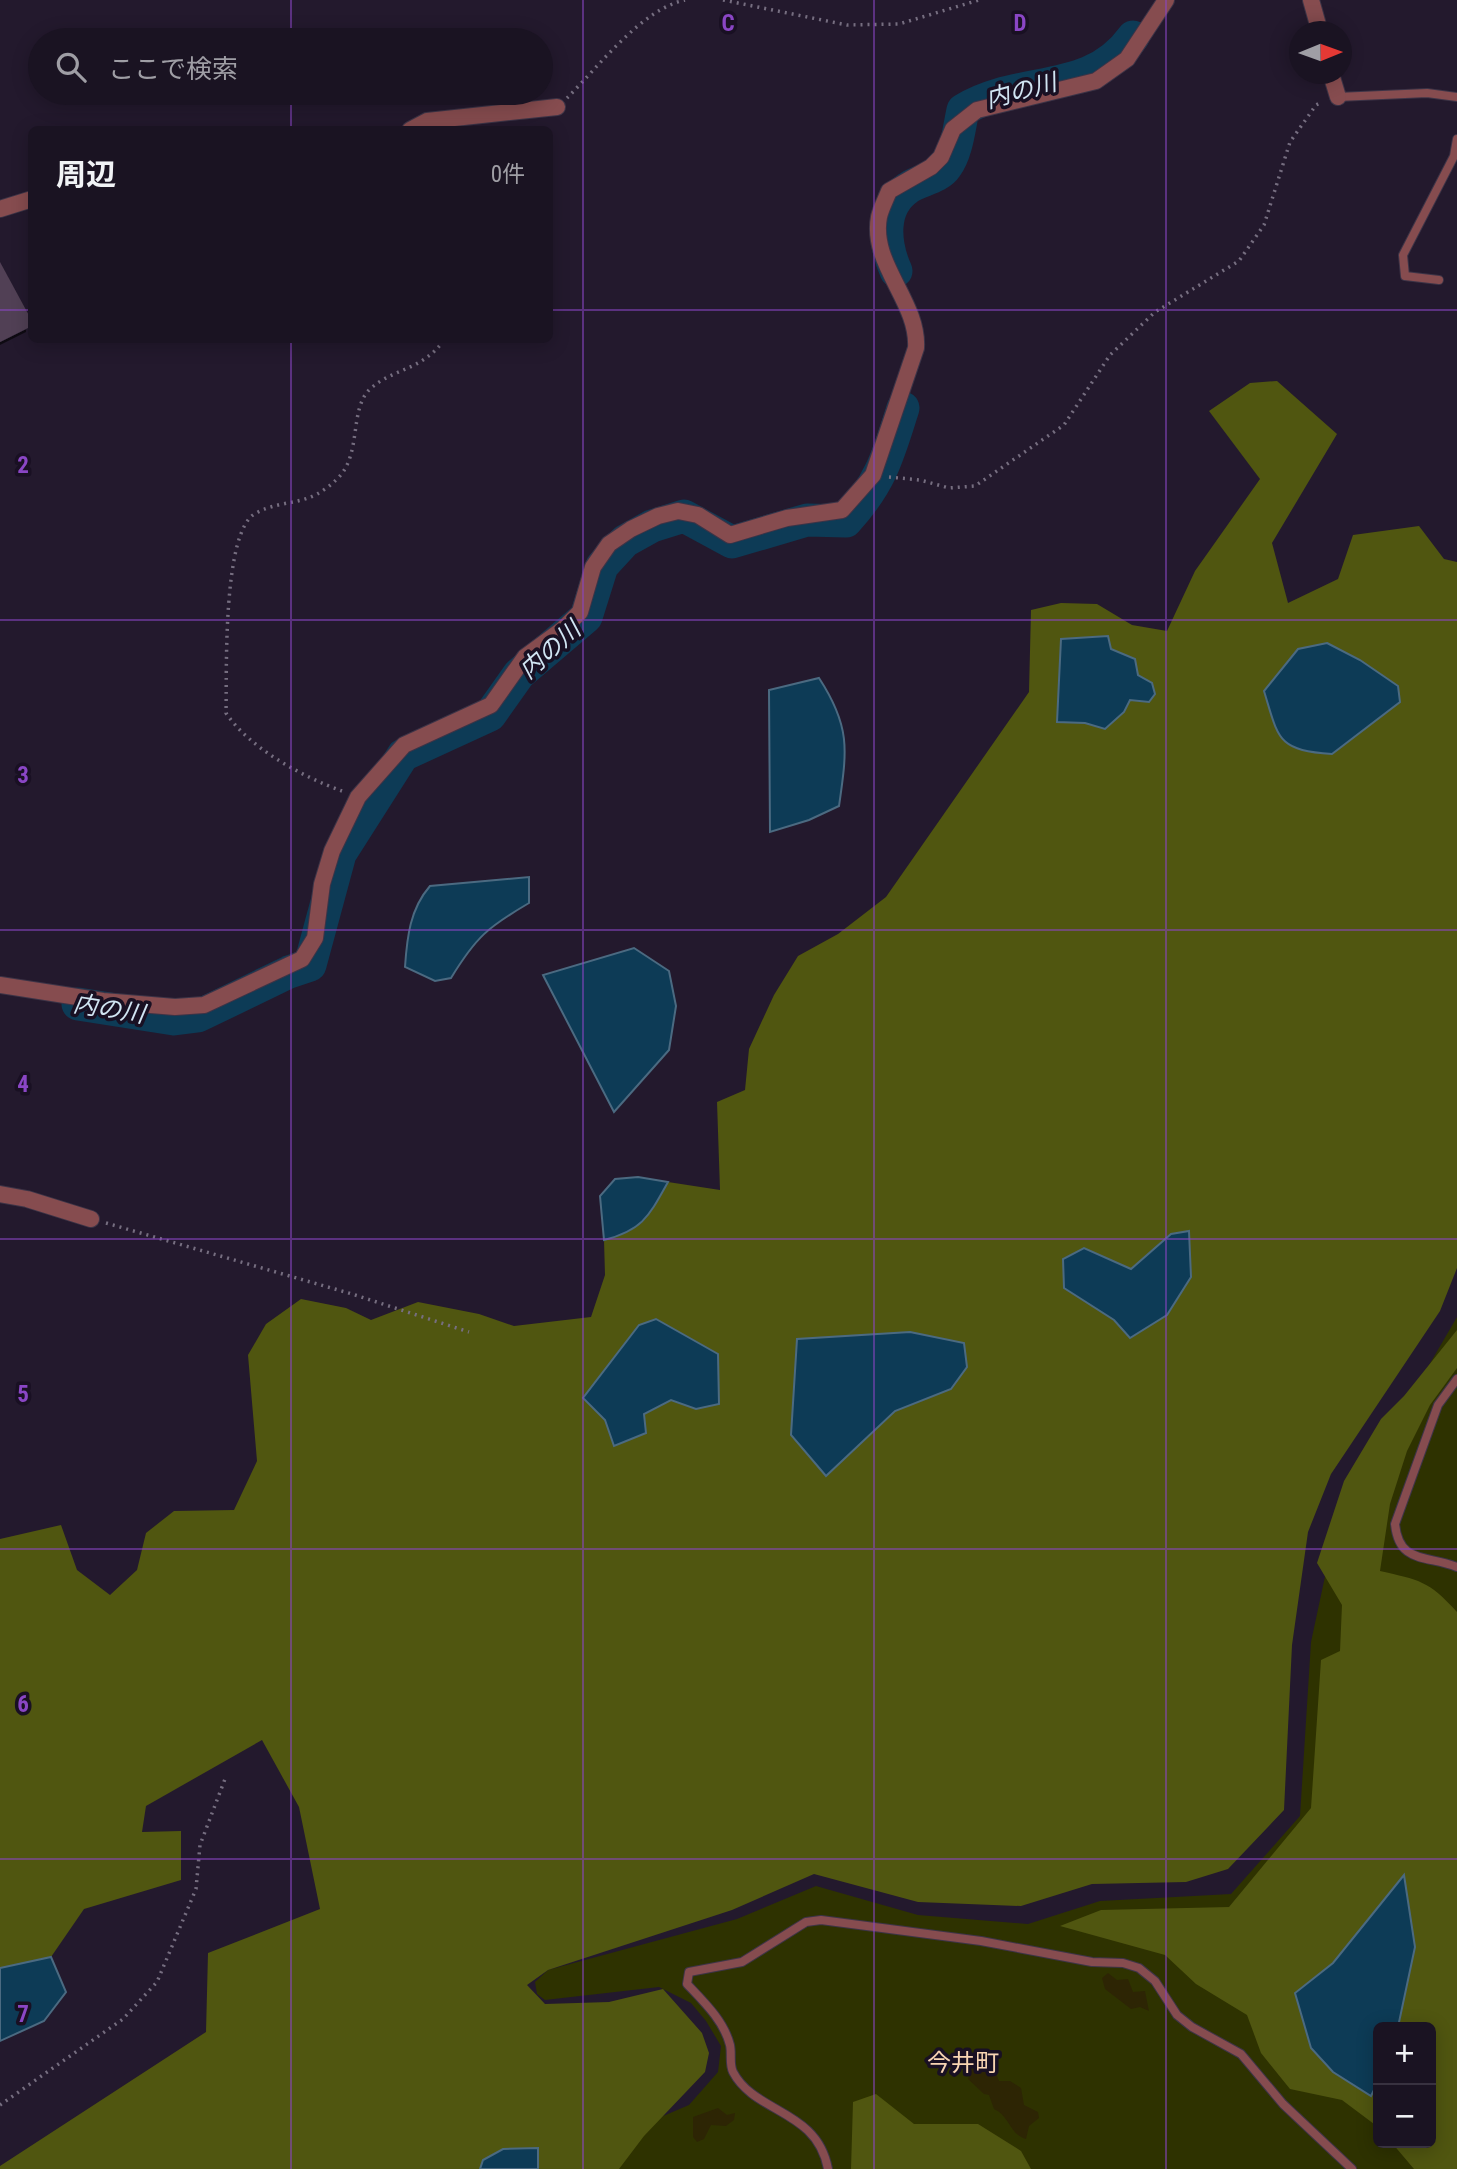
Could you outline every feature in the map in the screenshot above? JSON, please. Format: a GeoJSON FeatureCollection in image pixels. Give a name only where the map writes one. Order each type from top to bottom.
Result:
{"type":"FeatureCollection","features":[{"type":"Feature","properties":{"kind":"street"},"geometry":{"type":"LineString","coordinates":[[0,985],[103,1001],[175,1007],[204,1005],[302,959],[315,938],[322,884],[332,851],[358,797],[404,745],[491,705],[525,657],[563,629],[580,612],[593,567],[608,544],[658,516],[678,511],[698,515],[730,535],[787,518],[842,510],[873,475],[916,348],[917,331],[879,243],[879,218],[889,191],[932,167],[941,157],[958,125],[977,110],[1096,80],[1127,59],[1166,0]]}},
{"type":"Feature","properties":{"kind":"street"},"geometry":{"type":"LineString","coordinates":[[1311,0],[1317,21]]}},
{"type":"Feature","properties":{"kind":"street"},"geometry":{"type":"LineString","coordinates":[[1334,84],[1338,97]]}},
{"type":"Feature","properties":{"kind":"street"},"geometry":{"type":"LineString","coordinates":[[418,126],[427,121],[557,107]]}},
{"type":"Feature","properties":{"kind":"street"},"geometry":{"type":"LineString","coordinates":[[0,209],[28,200]]}},
{"type":"Feature","properties":{"kind":"street"},"geometry":{"type":"LineString","coordinates":[[0,1194],[27,1199],[91,1219]]}},
{"type":"Feature","properties":{"kind":"lane"},"geometry":{"type":"LineString","coordinates":[[1338,97],[1427,93],[1457,97]]}},
{"type":"Feature","properties":{"kind":"lane"},"geometry":{"type":"LineString","coordinates":[[1439,280],[1405,276],[1403,255],[1454,156],[1457,139]]}},
{"type":"Feature","properties":{"kind":"lane"},"geometry":{"type":"LineString","coordinates":[[1457,1379],[1438,1405],[1395,1524],[1396,1542],[1408,1554],[1457,1567]]}},
{"type":"Feature","properties":{"kind":"lane"},"geometry":{"type":"LineString","coordinates":[[828,2169],[814,2135],[746,2088],[732,2071],[730,2046],[721,2023],[687,1984],[689,1972],[742,1962],[806,1922],[821,1920],[981,1941],[1092,1962],[1123,1963],[1139,1968],[1155,1981],[1177,2015],[1200,2032],[1241,2054],[1283,2104],[1352,2169]]}},
{"type":"Feature","properties":{"kind":"path"},"geometry":{"type":"LineString","coordinates":[[557,107],[649,16],[668,4],[685,0]]}},
{"type":"Feature","properties":{"kind":"path"},"geometry":{"type":"LineString","coordinates":[[723,0],[847,25],[900,24],[979,0]]}},
{"type":"Feature","properties":{"kind":"path"},"geometry":{"type":"LineString","coordinates":[[897,477],[950,488],[975,486],[1064,425],[1110,355],[1155,312],[1239,261],[1264,225],[1290,142],[1316,104],[1338,97]]}},
{"type":"Feature","properties":{"kind":"path"},"geometry":{"type":"LineString","coordinates":[[358,797],[309,779],[237,728],[226,713],[230,576],[240,529],[256,513],[309,500],[340,477],[353,452],[361,405],[370,389],[433,355],[442,343]]}},
{"type":"Feature","properties":{"kind":"path"},"geometry":{"type":"LineString","coordinates":[[91,1219],[352,1294],[469,1332]]}},
{"type":"Feature","properties":{"kind":"path"},"geometry":{"type":"LineString","coordinates":[[0,2105],[122,2019],[157,1982],[196,1889],[200,1845],[225,1779]]}},
{"type":"Feature","properties":{"kind":"green space"},"geometry":{"type":"Polygon","coordinates":[[[1277,381],[1337,434],[1272,543],[1288,603],[1338,579],[1353,535],[1419,526],[1444,559],[1457,562],[1457,1268],[1440,1311],[1331,1474],[1308,1532],[1292,1645],[1284,1810],[1228,1869],[1186,1882],[1092,1884],[1021,1906],[918,1902],[814,1874],[732,1910],[548,1970],[527,1985],[545,2004],[609,2002],[663,1989],[702,2033],[709,2053],[705,2072],[644,2136],[619,2169],[0,2169],[0,2166],[206,2032],[208,1953],[320,1909],[299,1807],[262,1740],[146,1806],[142,1832],[181,1831],[181,1880],[84,1909],[51,1957],[0,1968],[0,1539],[61,1525],[77,1570],[110,1595],[137,1570],[146,1533],[174,1511],[234,1510],[257,1461],[248,1355],[266,1324],[301,1299],[346,1308],[371,1320],[418,1302],[479,1314],[514,1326],[591,1317],[605,1275],[604,1240],[628,1232],[644,1220],[668,1182],[720,1190],[717,1102],[745,1090],[749,1049],[774,995],[798,956],[838,934],[886,897],[1029,692],[1031,610],[1061,603],[1097,604],[1132,625],[1167,631],[1195,571],[1260,479],[1209,411],[1250,383],[1277,381]]]}},
{"type":"Feature","properties":{"kind":"green space"},"geometry":{"type":"Polygon","coordinates":[[[1457,1317],[1457,2169],[591,2169],[635,2128],[689,2105],[718,2072],[721,2046],[691,2003],[659,1987],[545,2000],[537,1994],[535,1982],[548,1970],[737,1919],[816,1886],[918,1915],[1028,1924],[1100,1901],[1231,1894],[1300,1816],[1311,1642],[1336,1525],[1457,1317]]]}},
{"type":"Feature","properties":{"kind":"green space"},"geometry":{"type":"Polygon","coordinates":[[[1457,1330],[1457,1368],[1430,1405],[1407,1451],[1390,1504],[1380,1571],[1430,1587],[1457,1612],[1457,2169],[1414,2169],[1396,2148],[1436,2148],[1436,2022],[1373,2022],[1373,2123],[1342,2100],[1290,2089],[1261,2053],[1247,2015],[1196,1984],[1165,1955],[1060,1926],[1101,1910],[1229,1907],[1311,1808],[1321,1660],[1340,1651],[1342,1605],[1317,1563],[1344,1481],[1381,1419],[1404,1396],[1457,1330]]]}},
{"type":"Feature","properties":{"kind":"green space"},"geometry":{"type":"Polygon","coordinates":[[[876,2094],[914,2124],[978,2124],[1021,2151],[1031,2169],[851,2169],[853,2102],[876,2094]]]}},
{"type":"Feature","properties":{"kind":"sand"},"geometry":{"type":"Polygon","coordinates":[[[1108,1973],[1117,1980],[1128,1979],[1133,1992],[1145,1991],[1149,2011],[1140,2007],[1131,2009],[1105,1989],[1102,1978],[1108,1973]]]}},
{"type":"Feature","properties":{"kind":"sand"},"geometry":{"type":"Polygon","coordinates":[[[985,2063],[994,2068],[999,2081],[1010,2081],[1021,2088],[1024,2105],[1038,2112],[1039,2118],[1029,2126],[1026,2139],[1016,2133],[994,2109],[989,2095],[984,2094],[968,2079],[973,2067],[985,2063]]]}},
{"type":"Feature","properties":{"kind":"sand"},"geometry":{"type":"Polygon","coordinates":[[[718,2108],[727,2115],[735,2113],[734,2120],[726,2126],[711,2125],[704,2139],[697,2142],[693,2137],[693,2117],[718,2108]]]}},
{"type":"Feature","properties":{"kind":"water"},"geometry":{"type":"Polygon","coordinates":[[[1108,636],[1111,649],[1135,659],[1138,675],[1152,683],[1155,694],[1149,702],[1130,700],[1124,712],[1105,729],[1085,723],[1057,722],[1061,639],[1108,636]]]}},
{"type":"Feature","properties":{"kind":"water"},"geometry":{"type":"Polygon","coordinates":[[[1327,643],[1360,660],[1398,686],[1400,702],[1332,754],[1300,749],[1283,739],[1273,721],[1264,691],[1298,649],[1327,643]]]}},
{"type":"Feature","properties":{"kind":"water"},"geometry":{"type":"Polygon","coordinates":[[[819,678],[842,725],[845,754],[839,806],[809,820],[770,832],[769,690],[819,678]]]}},
{"type":"Feature","properties":{"kind":"water"},"geometry":{"type":"Polygon","coordinates":[[[529,877],[529,903],[484,934],[451,978],[435,981],[405,967],[414,914],[430,886],[529,877]]]}},
{"type":"Feature","properties":{"kind":"water"},"geometry":{"type":"Polygon","coordinates":[[[634,948],[669,971],[676,1006],[669,1050],[614,1112],[543,975],[634,948]]]}},
{"type":"Feature","properties":{"kind":"water"},"geometry":{"type":"Polygon","coordinates":[[[638,1177],[668,1182],[644,1220],[628,1232],[604,1240],[600,1196],[615,1179],[638,1177]]]}},
{"type":"Feature","properties":{"kind":"water"},"geometry":{"type":"Polygon","coordinates":[[[1189,1231],[1191,1277],[1167,1315],[1130,1338],[1114,1320],[1064,1288],[1063,1259],[1084,1248],[1131,1269],[1171,1234],[1189,1231]]]}},
{"type":"Feature","properties":{"kind":"water"},"geometry":{"type":"Polygon","coordinates":[[[656,1319],[718,1354],[719,1404],[696,1409],[671,1400],[644,1414],[646,1433],[614,1446],[605,1420],[583,1398],[639,1325],[656,1319]]]}},
{"type":"Feature","properties":{"kind":"water"},"geometry":{"type":"Polygon","coordinates":[[[910,1332],[964,1343],[967,1367],[951,1389],[895,1411],[826,1476],[791,1435],[797,1339],[910,1332]]]}},
{"type":"Feature","properties":{"kind":"water"},"geometry":{"type":"Polygon","coordinates":[[[1404,1875],[1415,1947],[1399,2022],[1373,2022],[1371,2096],[1333,2072],[1311,2048],[1295,1993],[1333,1963],[1404,1875]]]}},
{"type":"Feature","properties":{"kind":"water"},"geometry":{"type":"Polygon","coordinates":[[[51,1957],[66,1992],[44,2021],[0,2041],[0,1968],[51,1957]]]}},
{"type":"Feature","properties":{"kind":"water"},"geometry":{"type":"Polygon","coordinates":[[[538,2148],[538,2169],[480,2169],[483,2160],[503,2149],[538,2148]]]}},
{"type":"Feature","properties":{"kind":"building"},"geometry":{"type":"Polygon","coordinates":[[[0,262],[28,314],[28,328],[0,342],[0,262]]]}},
{"type":"Feature","properties":{"kind":"waterway","name":"内の川"},"geometry":{"type":"LineString","coordinates":[[896,271],[887,238],[887,226],[893,205],[908,188],[939,174],[946,167],[955,147],[963,110],[985,99],[1053,83],[1096,69],[1116,56],[1133,37]]}},
{"type":"Feature","properties":{"kind":"waterway","name":"内の川"},"geometry":{"type":"LineString","coordinates":[[78,1004],[174,1019],[198,1016],[289,972],[310,965],[340,854],[403,755],[490,715],[519,674],[586,617],[602,566],[625,541],[652,526],[684,516],[732,542],[807,520],[846,521],[868,494],[882,468],[903,408]]}},
{"type":"Feature","properties":{"kind":"district","name":"今井町"},"geometry":{"type":"Point","coordinates":[963,2063]}}]}
